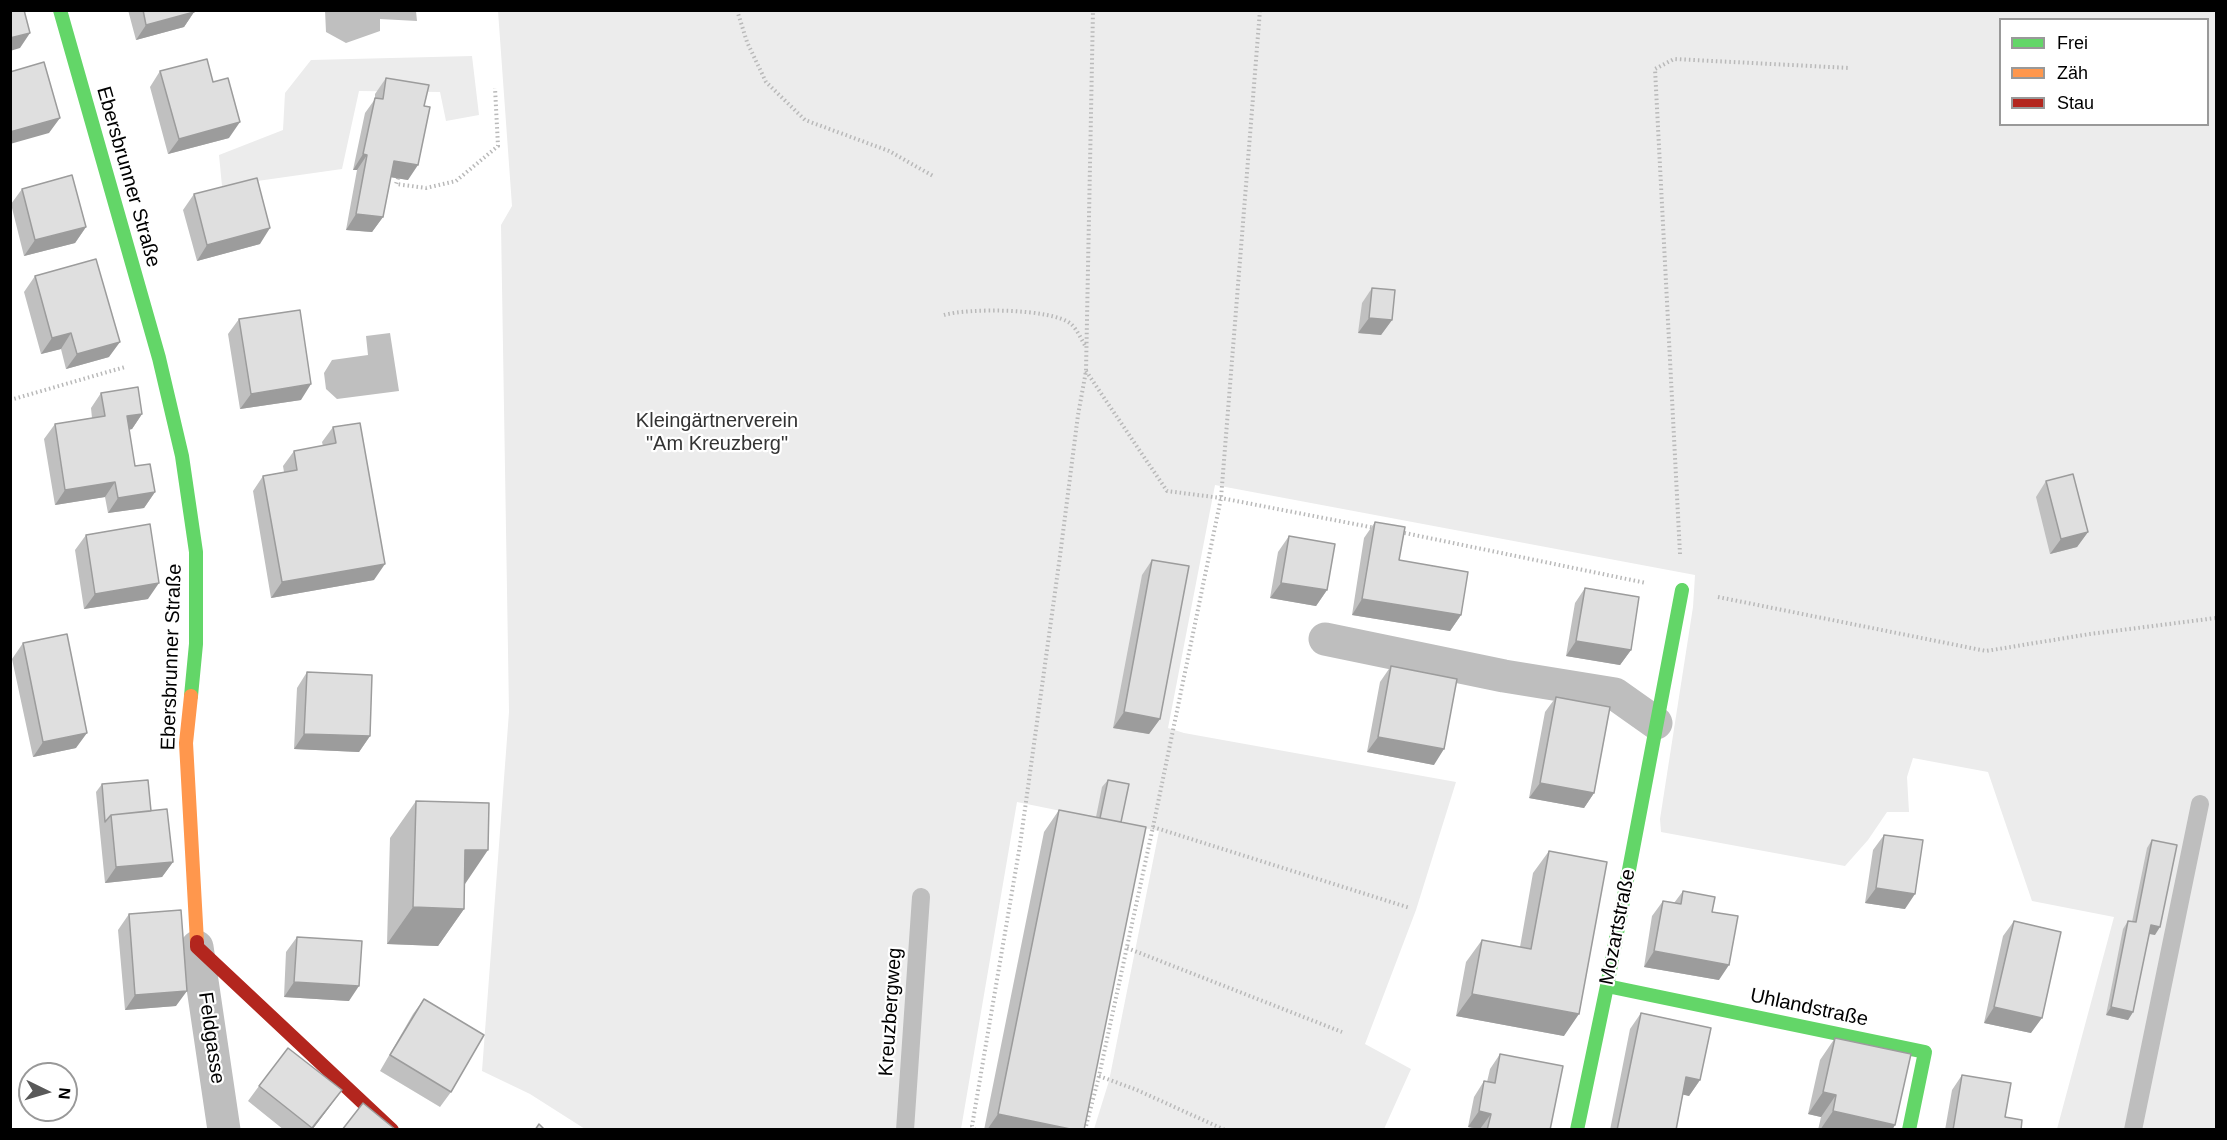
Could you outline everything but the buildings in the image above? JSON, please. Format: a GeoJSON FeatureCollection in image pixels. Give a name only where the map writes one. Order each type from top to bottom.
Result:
{"type":"FeatureCollection","features":[{"type":"Feature","properties":{"kind":"street","name":"Ebersbrunner Straße"},"geometry":{"type":"LineString","coordinates":[[60,10],[159,358],[182,456],[195,552],[196,644],[186,743],[197,947]]}},
{"type":"Feature","properties":{"kind":"street","name":"Mozartstraße"},"geometry":{"type":"LineString","coordinates":[[1577,1130],[1607,986],[1682,590]]}},
{"type":"Feature","properties":{"kind":"street"},"geometry":{"type":"LineString","coordinates":[[1325,639],[1504,676],[1615,694],[1656,723]]}},
{"type":"Feature","properties":{"kind":"street","name":"Feldgasse"},"geometry":{"type":"LineString","coordinates":[[197,947],[224,1130]]}},
{"type":"Feature","properties":{"kind":"street"},"geometry":{"type":"LineString","coordinates":[[197,947],[392,1130]]}},
{"type":"Feature","properties":{"kind":"street","name":"Uhlandstraße"},"geometry":{"type":"LineString","coordinates":[[1607,986],[1925,1052],[1909,1130]]}},
{"type":"Feature","properties":{"kind":"lane"},"geometry":{"type":"LineString","coordinates":[[2133,1130],[2200,804]]}},
{"type":"Feature","properties":{"kind":"lane","name":"Kreuzbergweg"},"geometry":{"type":"LineString","coordinates":[[905,1130],[921,897]]}},
{"type":"Feature","properties":{"kind":"path"},"geometry":{"type":"LineString","coordinates":[[737,10],[747,42],[766,82],[806,120],[889,151],[933,176]]}},
{"type":"Feature","properties":{"kind":"path"},"geometry":{"type":"LineString","coordinates":[[975,1130],[972,1126],[1020,845],[1078,415],[1086,371],[1094,10]]}},
{"type":"Feature","properties":{"kind":"path"},"geometry":{"type":"LineString","coordinates":[[1084,1130],[1099,1076],[1154,827],[1221,498],[1260,10]]}},
{"type":"Feature","properties":{"kind":"path"},"geometry":{"type":"LineString","coordinates":[[1682,590],[1655,69],[1674,59],[1851,68]]}},
{"type":"Feature","properties":{"kind":"path"},"geometry":{"type":"LineString","coordinates":[[398,178],[396,184],[426,188],[456,181],[498,146],[495,88]]}},
{"type":"Feature","properties":{"kind":"path"},"geometry":{"type":"LineString","coordinates":[[944,315],[959,310],[1045,313],[1071,324],[1086,348]]}},
{"type":"Feature","properties":{"kind":"path"},"geometry":{"type":"LineString","coordinates":[[10,400],[159,358]]}},
{"type":"Feature","properties":{"kind":"path"},"geometry":{"type":"LineString","coordinates":[[1086,371],[1167,491],[1221,498]]}},
{"type":"Feature","properties":{"kind":"path"},"geometry":{"type":"LineString","coordinates":[[1154,827],[1410,908]]}},
{"type":"Feature","properties":{"kind":"path"},"geometry":{"type":"LineString","coordinates":[[1127,948],[1341,1032]]}},
{"type":"Feature","properties":{"kind":"path"},"geometry":{"type":"LineString","coordinates":[[1099,1076],[1137,1090],[1225,1130]]}},
{"type":"Feature","properties":{"kind":"green space","name":"Kleingärtnerverein \"Am Kreuzberg\""},"geometry":{"type":"Polygon","coordinates":[[[498,11],[2216,11],[2216,1129],[2057,1129],[2114,917],[2032,901],[1988,772],[1913,758],[1907,777],[1909,812],[1887,812],[1868,840],[1845,866],[1661,832],[1660,819],[1693,607],[1695,575],[1215,485],[1168,728],[1184,733],[1456,782],[1416,910],[1365,1044],[1411,1069],[1384,1129],[1094,1129],[1109,1081],[1159,831],[1017,802],[961,1129],[585,1129],[530,1094],[482,1071],[509,712],[501,225],[512,206],[498,11]]]}},
{"type":"Feature","properties":{"kind":"green space"},"geometry":{"type":"Polygon","coordinates":[[[472,56],[479,115],[446,121],[440,92],[359,91],[342,169],[222,186],[219,155],[283,130],[285,93],[311,60],[472,56]]]}},
{"type":"Feature","properties":{"kind":"shaded area"},"geometry":{"type":"Polygon","coordinates":[[[325,10],[416,11],[417,21],[380,19],[380,31],[346,43],[326,32],[325,10]]]}},
{"type":"Feature","properties":{"kind":"shaded area"},"geometry":{"type":"Polygon","coordinates":[[[390,333],[399,391],[337,399],[326,389],[324,373],[332,360],[368,355],[366,336],[390,333]]]}},
{"type":"Feature","properties":{"kind":"traffic: fast"},"geometry":{"type":"LineString","coordinates":[[60,10],[159,358],[182,456],[196,552],[196,644],[191,696]]}},
{"type":"Feature","properties":{"kind":"traffic: fast"},"geometry":{"type":"LineString","coordinates":[[1577,1130],[1607,986],[1682,590]]}},
{"type":"Feature","properties":{"kind":"traffic: fast"},"geometry":{"type":"LineString","coordinates":[[1607,986],[1925,1052],[1909,1130]]}},
{"type":"Feature","properties":{"kind":"traffic: slow"},"geometry":{"type":"LineString","coordinates":[[191,696],[186,743],[197,942]]}},
{"type":"Feature","properties":{"kind":"traffic: jam"},"geometry":{"type":"LineString","coordinates":[[197,942],[197,947],[392,1130]]}}]}
